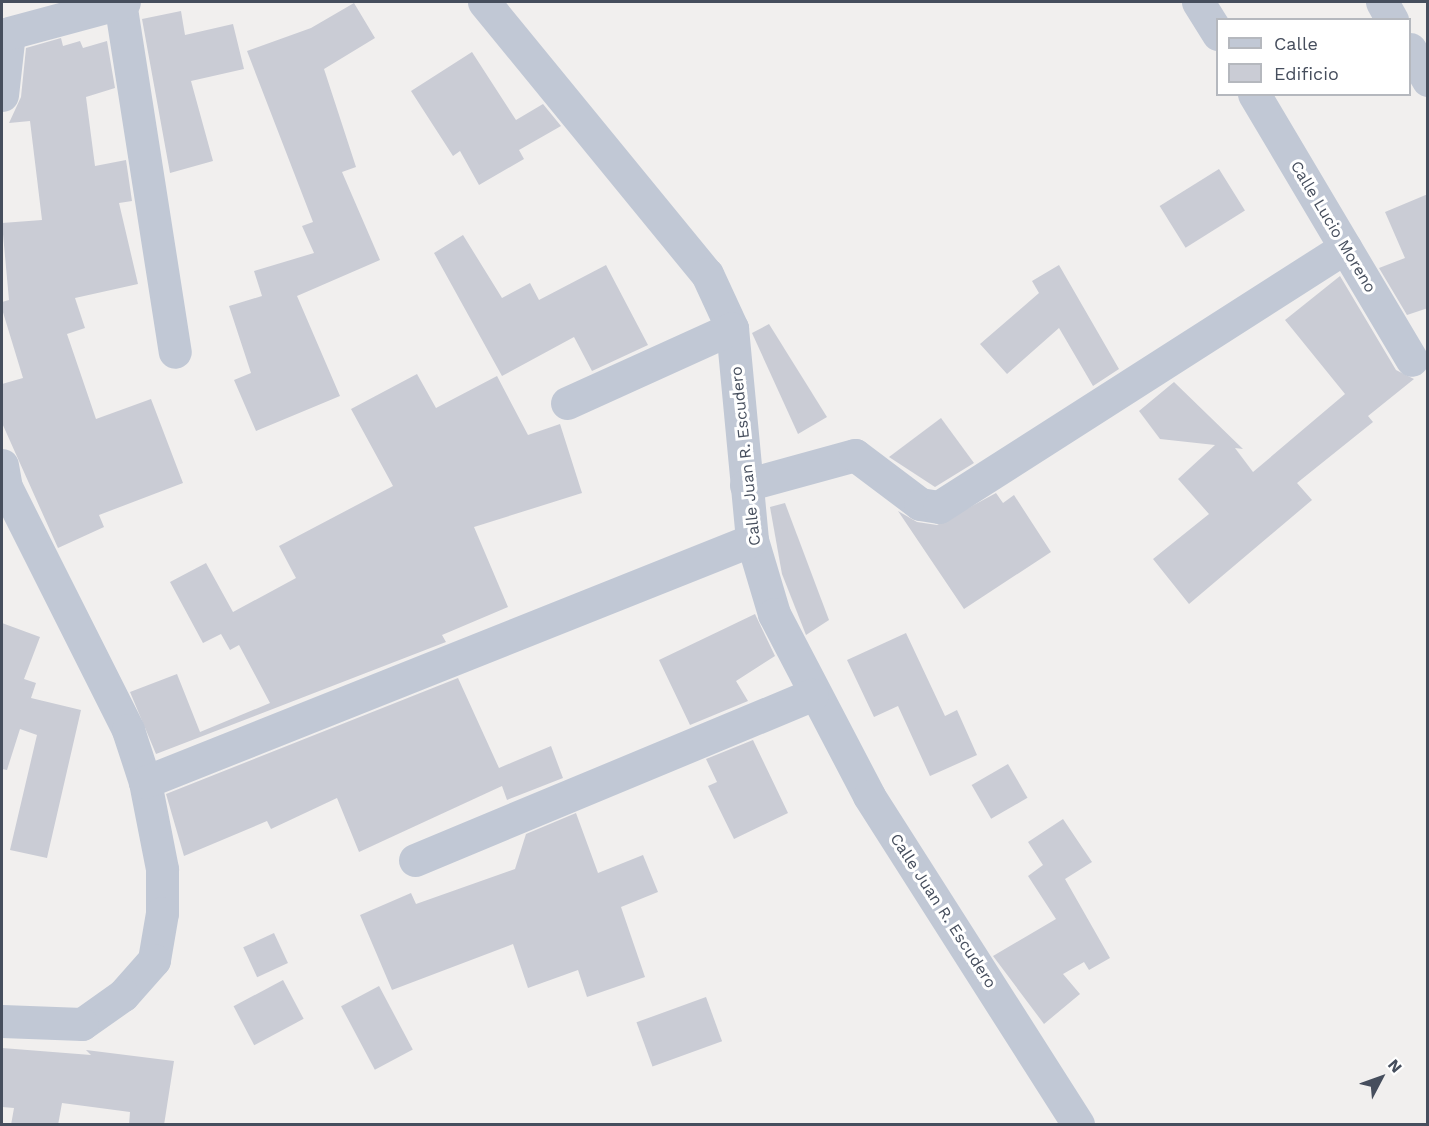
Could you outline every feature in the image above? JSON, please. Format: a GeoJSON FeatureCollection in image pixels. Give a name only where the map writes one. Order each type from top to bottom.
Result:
{"type":"FeatureCollection","features":[{"type":"Feature","properties":{"kind":"street"},"geometry":{"type":"LineString","coordinates":[[2,95],[9,33],[122,2],[175,352]]}},
{"type":"Feature","properties":{"kind":"street","name":"Calle Juan R. Escudero"},"geometry":{"type":"LineString","coordinates":[[484,2],[678,233],[707,274],[732,328],[752,540],[774,614],[812,695],[869,796],[1078,1125]]}},
{"type":"Feature","properties":{"kind":"street"},"geometry":{"type":"LineString","coordinates":[[1198,2],[1216,31]]}},
{"type":"Feature","properties":{"kind":"street"},"geometry":{"type":"LineString","coordinates":[[1382,2],[1391,18]]}},
{"type":"Feature","properties":{"kind":"street"},"geometry":{"type":"LineString","coordinates":[[1411,51],[1428,80]]}},
{"type":"Feature","properties":{"kind":"street","name":"Calle Lucio Moreno"},"geometry":{"type":"LineString","coordinates":[[1255,96],[1412,360]]}},
{"type":"Feature","properties":{"kind":"street"},"geometry":{"type":"LineString","coordinates":[[746,485],[855,455],[920,504],[939,507],[1345,247]]}},
{"type":"Feature","properties":{"kind":"street"},"geometry":{"type":"LineString","coordinates":[[567,403],[732,328]]}},
{"type":"Feature","properties":{"kind":"street"},"geometry":{"type":"LineString","coordinates":[[2,1021],[82,1024],[123,995],[154,960],[162,913],[162,869],[145,782],[106,678],[3,479]]}},
{"type":"Feature","properties":{"kind":"street"},"geometry":{"type":"LineString","coordinates":[[145,782],[752,540]]}},
{"type":"Feature","properties":{"kind":"street"},"geometry":{"type":"LineString","coordinates":[[415,860],[812,695]]}},
{"type":"Feature","properties":{"kind":"building"},"geometry":{"type":"Polygon","coordinates":[[[354,3],[375,38],[324,69],[356,167],[342,172],[380,260],[297,296],[340,396],[256,431],[234,380],[251,373],[229,306],[262,296],[254,271],[314,253],[302,226],[313,222],[247,51],[311,28],[354,3]]]}},
{"type":"Feature","properties":{"kind":"building"},"geometry":{"type":"Polygon","coordinates":[[[181,11],[185,35],[233,24],[244,69],[191,81],[213,161],[170,173],[142,19],[181,11]]]}},
{"type":"Feature","properties":{"kind":"building"},"geometry":{"type":"Polygon","coordinates":[[[61,38],[63,46],[80,41],[83,48],[107,41],[115,88],[86,97],[95,166],[126,160],[132,201],[119,203],[138,284],[75,298],[85,328],[67,334],[96,419],[151,399],[183,483],[99,515],[104,527],[58,548],[2,423],[2,384],[23,378],[2,309],[2,302],[9,300],[2,223],[42,220],[30,121],[9,123],[21,97],[26,48],[61,38]]]}},
{"type":"Feature","properties":{"kind":"building"},"geometry":{"type":"Polygon","coordinates":[[[472,52],[516,120],[543,104],[561,126],[519,150],[524,159],[479,185],[460,151],[453,156],[411,91],[472,52]]]}},
{"type":"Feature","properties":{"kind":"building"},"geometry":{"type":"Polygon","coordinates":[[[1219,169],[1245,211],[1186,248],[1160,206],[1219,169]]]}},
{"type":"Feature","properties":{"kind":"building"},"geometry":{"type":"Polygon","coordinates":[[[1428,194],[1428,308],[1407,315],[1379,268],[1405,258],[1385,212],[1428,194]]]}},
{"type":"Feature","properties":{"kind":"building"},"geometry":{"type":"Polygon","coordinates":[[[463,235],[502,298],[530,283],[539,300],[606,265],[648,345],[592,371],[574,337],[502,376],[434,253],[463,235]]]}},
{"type":"Feature","properties":{"kind":"building"},"geometry":{"type":"Polygon","coordinates":[[[1059,265],[1119,369],[1093,386],[1059,328],[1007,374],[980,344],[1039,293],[1032,281],[1059,265]]]}},
{"type":"Feature","properties":{"kind":"building"},"geometry":{"type":"Polygon","coordinates":[[[1340,276],[1396,370],[1414,379],[1368,416],[1373,422],[1297,483],[1312,500],[1189,604],[1153,559],[1209,514],[1178,479],[1215,445],[1160,439],[1139,411],[1174,382],[1243,449],[1235,448],[1253,472],[1345,394],[1285,320],[1340,276]]]}},
{"type":"Feature","properties":{"kind":"building"},"geometry":{"type":"Polygon","coordinates":[[[769,324],[827,417],[798,434],[752,333],[769,324]]]}},
{"type":"Feature","properties":{"kind":"building"},"geometry":{"type":"Polygon","coordinates":[[[417,374],[436,408],[497,376],[528,435],[560,424],[582,493],[474,527],[508,607],[442,635],[446,642],[156,754],[130,692],[177,674],[200,732],[270,703],[239,645],[230,650],[221,634],[203,643],[170,582],[206,563],[233,612],[296,578],[279,546],[393,486],[351,409],[417,374]]]}},
{"type":"Feature","properties":{"kind":"building"},"geometry":{"type":"Polygon","coordinates":[[[941,418],[974,463],[935,487],[889,457],[941,418]]]}},
{"type":"Feature","properties":{"kind":"building"},"geometry":{"type":"Polygon","coordinates":[[[996,493],[1003,503],[1014,495],[1051,552],[964,609],[898,511],[917,522],[937,525],[996,493]]]}},
{"type":"Feature","properties":{"kind":"building"},"geometry":{"type":"Polygon","coordinates":[[[785,503],[829,620],[806,635],[782,574],[770,507],[785,503]]]}},
{"type":"Feature","properties":{"kind":"building"},"geometry":{"type":"Polygon","coordinates":[[[755,614],[775,656],[736,681],[748,701],[690,725],[659,660],[755,614]]]}},
{"type":"Feature","properties":{"kind":"building"},"geometry":{"type":"Polygon","coordinates":[[[2,623],[40,637],[24,679],[36,683],[31,698],[81,710],[47,858],[10,850],[37,735],[20,729],[7,770],[2,769],[2,623]]]}},
{"type":"Feature","properties":{"kind":"building"},"geometry":{"type":"Polygon","coordinates":[[[906,633],[945,716],[957,710],[977,755],[930,776],[898,706],[874,717],[847,660],[906,633]]]}},
{"type":"Feature","properties":{"kind":"building"},"geometry":{"type":"Polygon","coordinates":[[[458,678],[499,768],[551,746],[563,778],[507,800],[502,786],[359,852],[337,798],[271,829],[267,821],[184,856],[166,794],[458,678]]]}},
{"type":"Feature","properties":{"kind":"building"},"geometry":{"type":"Polygon","coordinates":[[[753,740],[788,813],[734,839],[708,786],[717,782],[706,759],[753,740]]]}},
{"type":"Feature","properties":{"kind":"building"},"geometry":{"type":"Polygon","coordinates":[[[1008,764],[1028,798],[991,819],[972,785],[1008,764]]]}},
{"type":"Feature","properties":{"kind":"building"},"geometry":{"type":"Polygon","coordinates":[[[576,813],[598,873],[643,855],[658,892],[621,907],[645,977],[587,997],[578,970],[528,988],[513,944],[392,990],[360,915],[411,893],[416,904],[515,869],[526,834],[576,813]]]}},
{"type":"Feature","properties":{"kind":"building"},"geometry":{"type":"Polygon","coordinates":[[[1063,819],[1092,862],[1065,879],[1110,958],[1089,970],[1084,962],[1063,974],[1080,994],[1044,1024],[993,956],[1056,919],[1028,876],[1043,865],[1028,842],[1063,819]]]}},
{"type":"Feature","properties":{"kind":"building"},"geometry":{"type":"Polygon","coordinates":[[[274,933],[288,963],[257,977],[243,947],[274,933]]]}},
{"type":"Feature","properties":{"kind":"building"},"geometry":{"type":"Polygon","coordinates":[[[283,980],[304,1019],[254,1045],[234,1006],[283,980]]]}},
{"type":"Feature","properties":{"kind":"building"},"geometry":{"type":"Polygon","coordinates":[[[379,986],[413,1050],[375,1070],[341,1006],[379,986]]]}},
{"type":"Feature","properties":{"kind":"building"},"geometry":{"type":"Polygon","coordinates":[[[706,997],[722,1041],[653,1066],[636,1022],[706,997]]]}},
{"type":"Feature","properties":{"kind":"building"},"geometry":{"type":"Polygon","coordinates":[[[2,1048],[91,1055],[86,1050],[174,1061],[164,1125],[129,1125],[130,1112],[62,1103],[58,1125],[11,1125],[14,1108],[2,1107],[2,1048]]]}}]}
